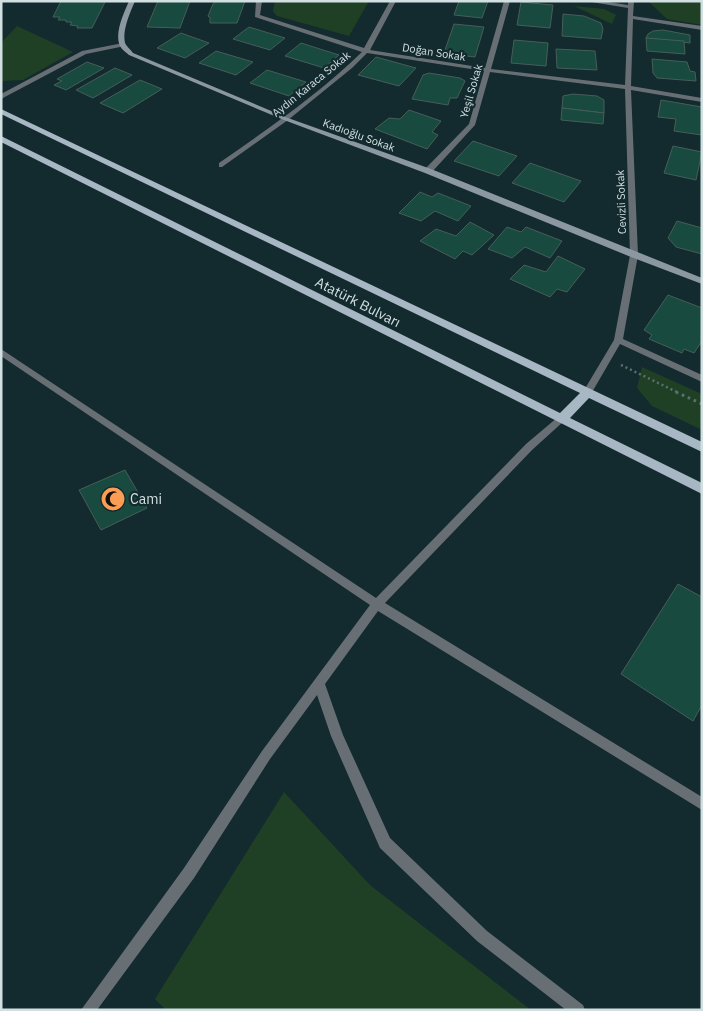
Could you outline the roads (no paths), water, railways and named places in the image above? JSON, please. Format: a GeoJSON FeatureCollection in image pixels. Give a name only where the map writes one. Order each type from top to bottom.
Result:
{"type":"FeatureCollection","features":[{"type":"Feature","properties":{"kind":"main road","name":"Atatürk Bulvarı"},"geometry":{"type":"LineString","coordinates":[[1,111],[702,447]]}},
{"type":"Feature","properties":{"kind":"main road","name":"Atatürk Bulvarı"},"geometry":{"type":"LineString","coordinates":[[1,139],[702,489]]}},
{"type":"Feature","properties":{"kind":"main road"},"geometry":{"type":"LineString","coordinates":[[561,418],[588,392]]}},
{"type":"Feature","properties":{"kind":"street"},"geometry":{"type":"LineString","coordinates":[[1,97],[84,52],[123,45],[121,38],[127,10],[132,1]]}},
{"type":"Feature","properties":{"kind":"street","name":"Doğan Sokak"},"geometry":{"type":"LineString","coordinates":[[259,1],[257,16],[366,51],[487,70],[628,87],[702,100]]}},
{"type":"Feature","properties":{"kind":"street","name":"Aydın Karaca Sokak"},"geometry":{"type":"LineString","coordinates":[[222,165],[286,119],[366,51],[393,1]]}},
{"type":"Feature","properties":{"kind":"street","name":"Yeşil Sokak"},"geometry":{"type":"LineString","coordinates":[[428,171],[472,125],[507,1]]}},
{"type":"Feature","properties":{"kind":"street"},"geometry":{"type":"LineString","coordinates":[[588,1],[631,4]]}},
{"type":"Feature","properties":{"kind":"street","name":"Cevizli Sokak"},"geometry":{"type":"LineString","coordinates":[[588,392],[618,340],[634,255],[628,87],[631,4]]}},
{"type":"Feature","properties":{"kind":"street"},"geometry":{"type":"LineString","coordinates":[[631,16],[702,28]]}},
{"type":"Feature","properties":{"kind":"street","name":"Kadıoğlu Sokak"},"geometry":{"type":"LineString","coordinates":[[123,45],[131,54],[286,119],[428,171],[702,281]]}},
{"type":"Feature","properties":{"kind":"street"},"geometry":{"type":"LineString","coordinates":[[618,340],[702,379]]}},
{"type":"Feature","properties":{"kind":"street"},"geometry":{"type":"LineString","coordinates":[[1,352],[377,604],[702,804]]}},
{"type":"Feature","properties":{"kind":"street"},"geometry":{"type":"LineString","coordinates":[[88,1010],[189,873],[266,755],[377,604],[529,447],[561,418]]}},
{"type":"Feature","properties":{"kind":"street"},"geometry":{"type":"LineString","coordinates":[[319,683],[337,736],[384,843],[482,936],[578,1010]]}},
{"type":"Feature","properties":{"kind":"place","name":"Cami"},"geometry":{"type":"Point","coordinates":[113,499]}}]}
